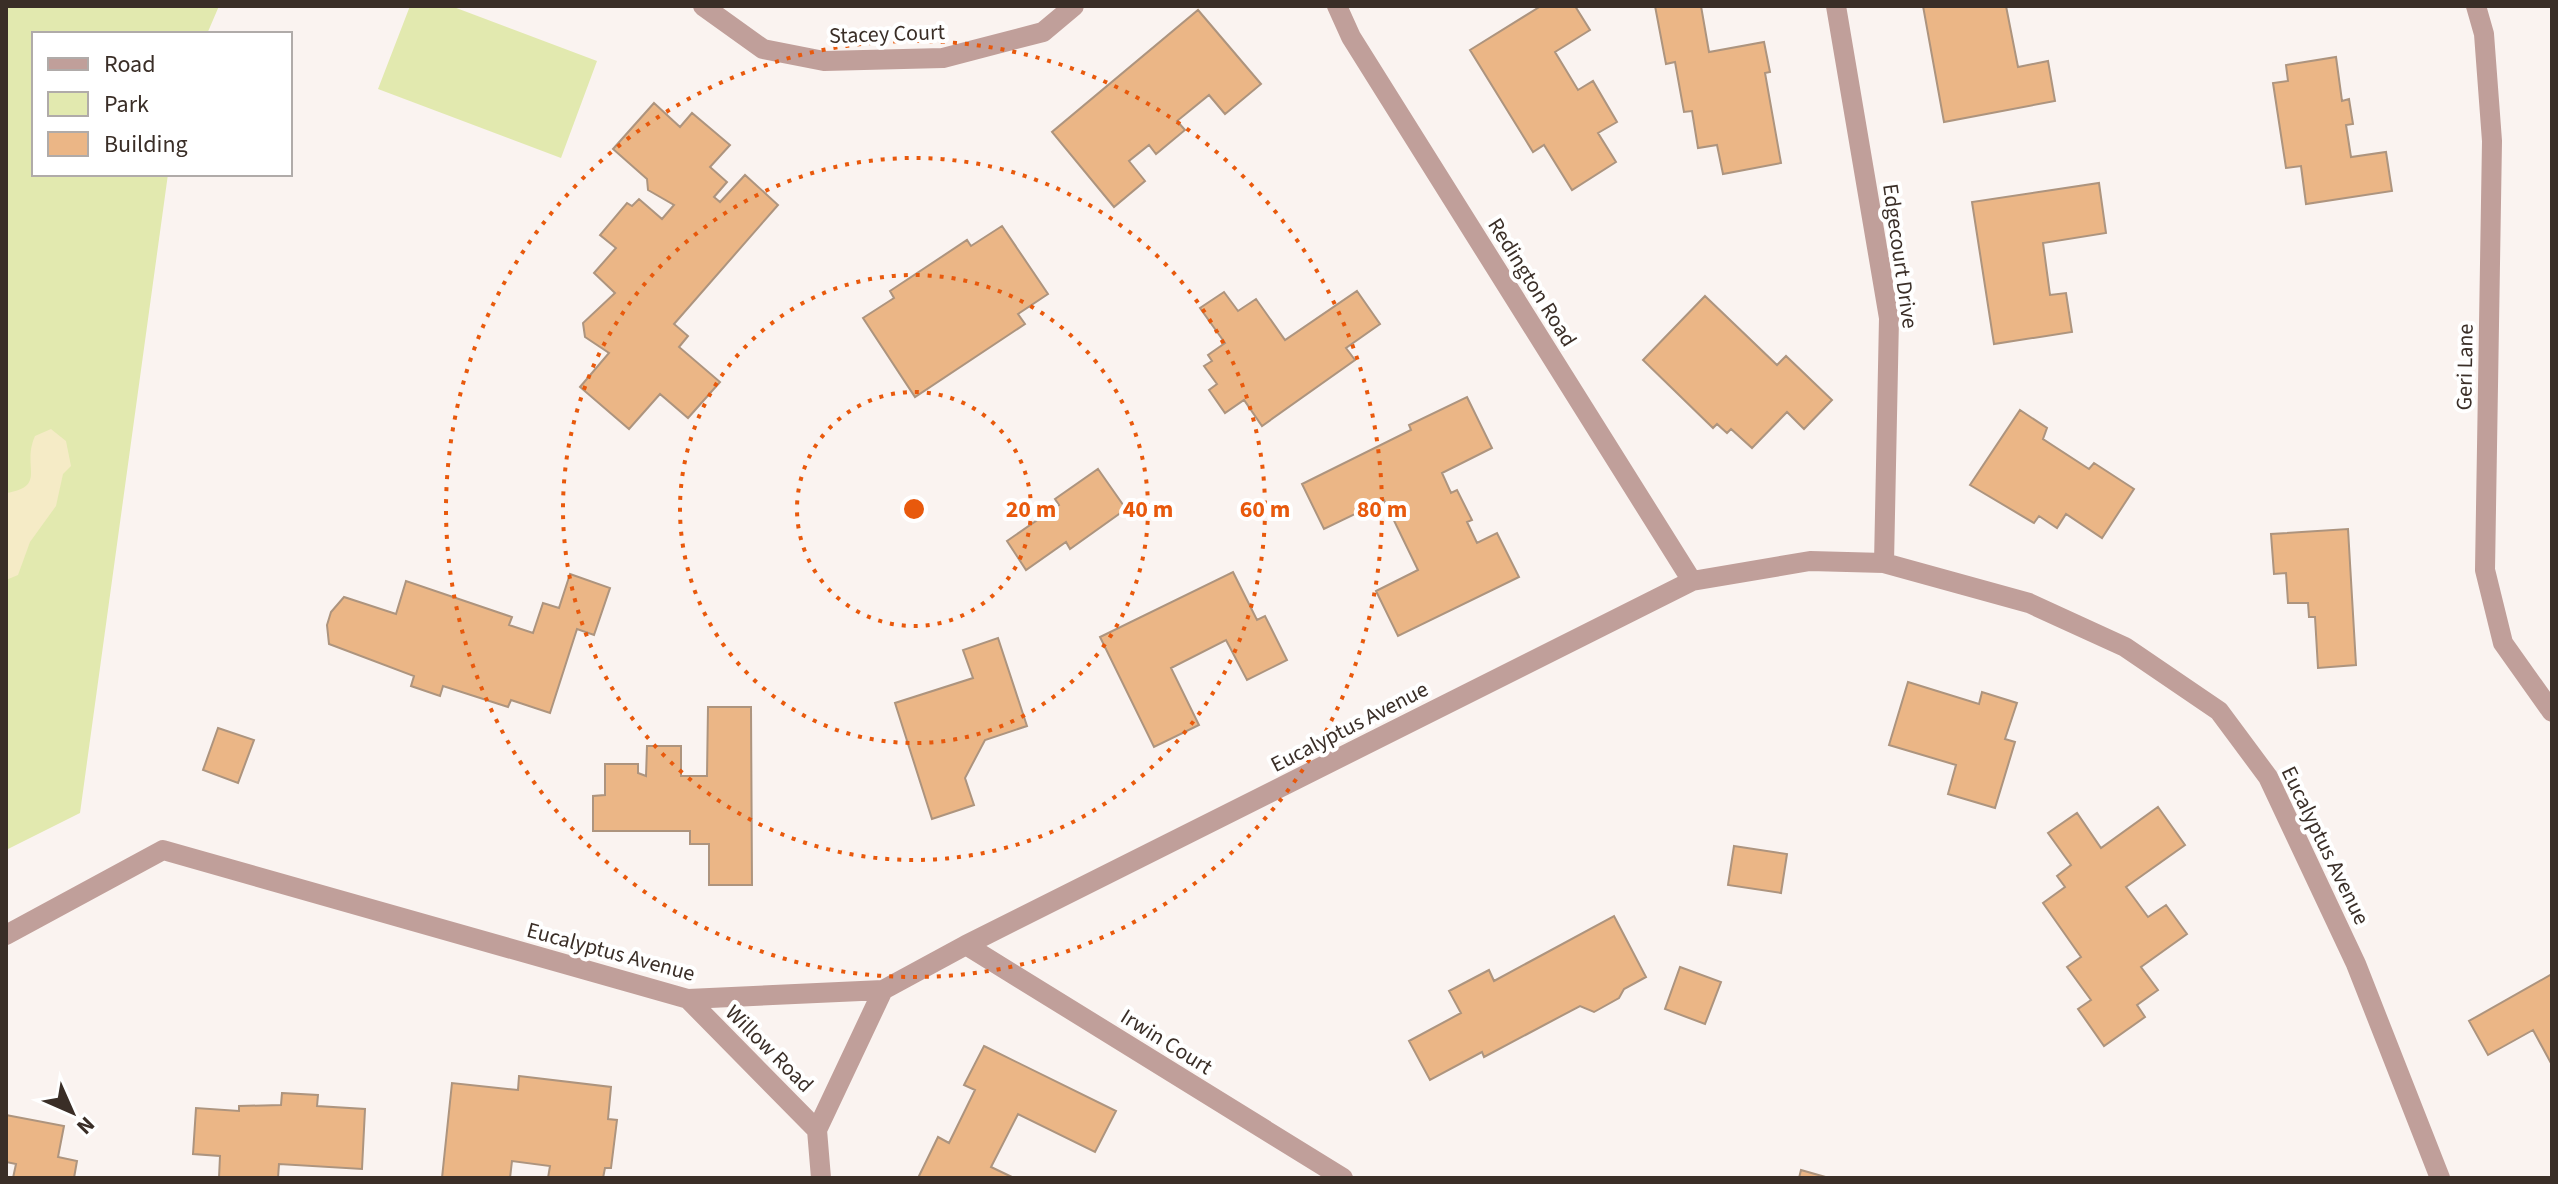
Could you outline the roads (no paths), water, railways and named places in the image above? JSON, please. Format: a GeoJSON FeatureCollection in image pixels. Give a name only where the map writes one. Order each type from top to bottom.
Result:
{"type":"FeatureCollection","features":[{"type":"Feature","properties":{"kind":"street","name":"Stacey Court"},"geometry":{"type":"LineString","coordinates":[[703,6],[763,49],[824,61],[943,58],[1043,32],[1074,6]]}},
{"type":"Feature","properties":{"kind":"street","name":"Redington Road"},"geometry":{"type":"LineString","coordinates":[[1337,6],[1351,37],[1692,581]]}},
{"type":"Feature","properties":{"kind":"street","name":"Edgecourt Drive"},"geometry":{"type":"LineString","coordinates":[[1836,6],[1889,318],[1884,563]]}},
{"type":"Feature","properties":{"kind":"street","name":"Geri Lane"},"geometry":{"type":"LineString","coordinates":[[2476,6],[2484,34],[2492,141],[2485,570],[2503,643],[2552,712]]}},
{"type":"Feature","properties":{"kind":"street","name":"Eucalyptus Avenue"},"geometry":{"type":"LineString","coordinates":[[6,935],[163,850],[688,999],[883,990],[966,945],[1692,581],[1810,561],[1884,563],[2029,603],[2125,647],[2219,711],[2268,777],[2356,964],[2440,1178]]}},
{"type":"Feature","properties":{"kind":"street","name":"Irwin Court"},"geometry":{"type":"LineString","coordinates":[[966,945],[1343,1178]]}},
{"type":"Feature","properties":{"kind":"street","name":"Willow Road"},"geometry":{"type":"LineString","coordinates":[[688,999],[817,1130],[883,990]]}},
{"type":"Feature","properties":{"kind":"street"},"geometry":{"type":"LineString","coordinates":[[817,1130],[821,1178]]}}]}
